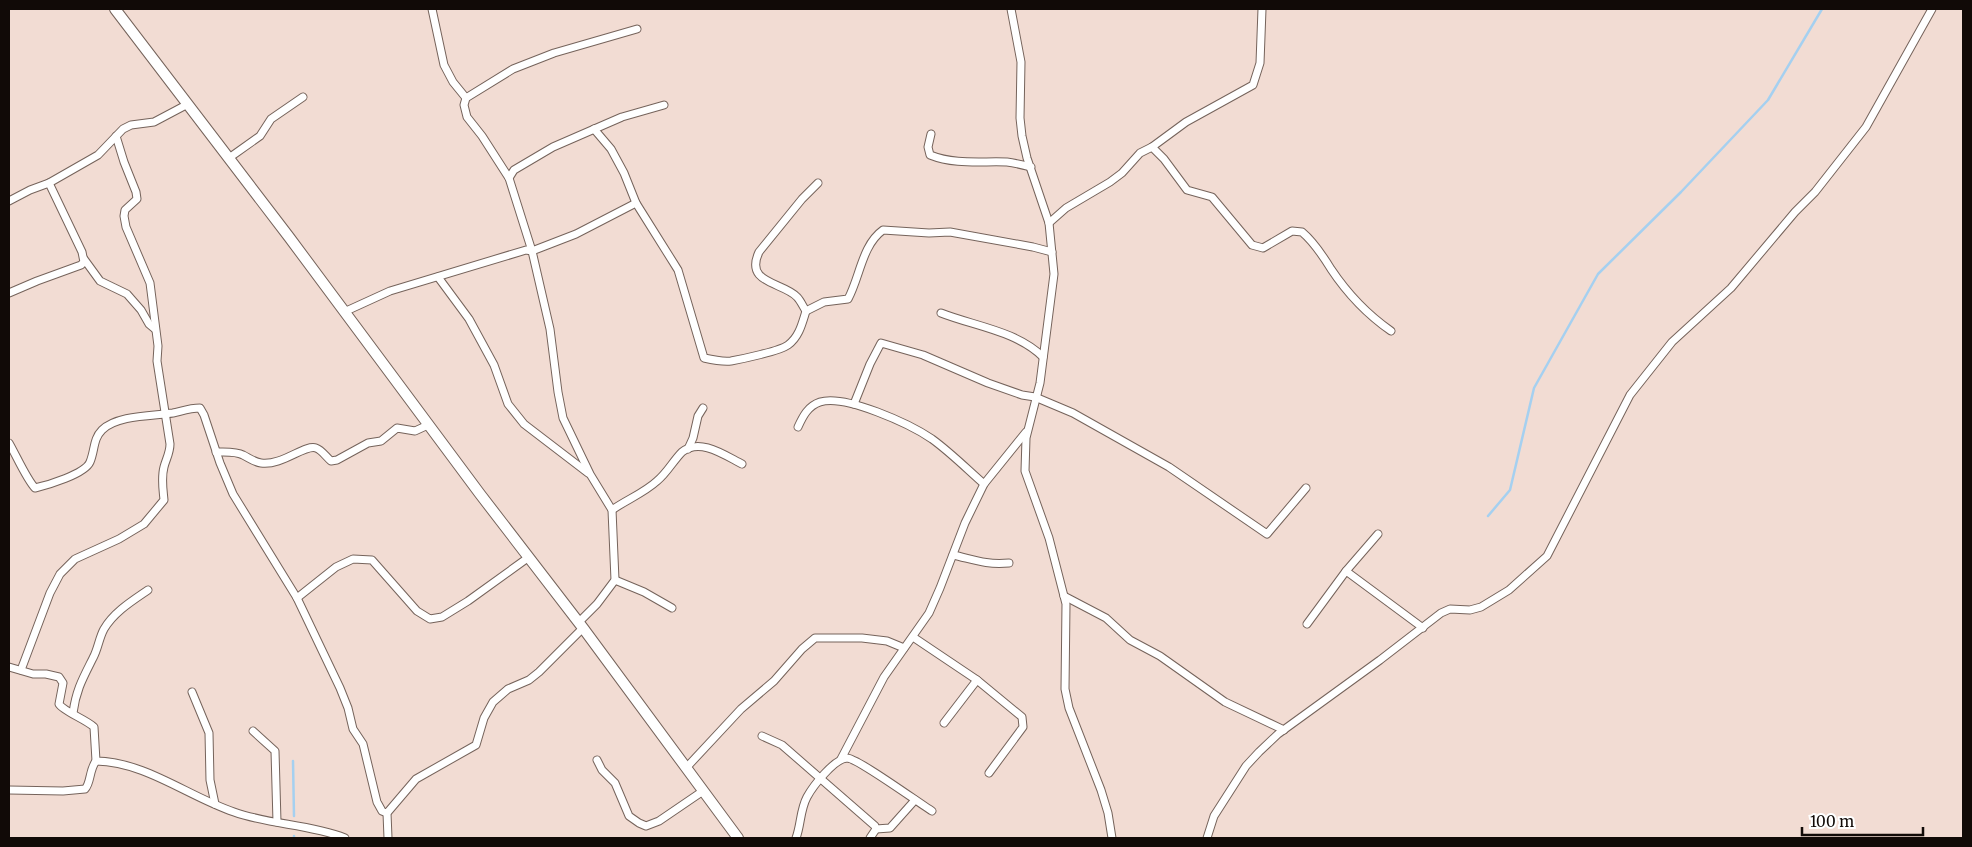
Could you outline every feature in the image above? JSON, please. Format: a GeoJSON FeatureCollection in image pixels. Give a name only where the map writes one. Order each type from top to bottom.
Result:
{"type":"FeatureCollection","features":[{"type":"Feature","properties":{"kind":"main road"},"geometry":{"type":"LineString","coordinates":[[115,9],[581,625],[738,838]]}},
{"type":"Feature","properties":{"kind":"street"},"geometry":{"type":"LineString","coordinates":[[432,9],[444,65],[453,82],[466,98]]}},
{"type":"Feature","properties":{"kind":"street"},"geometry":{"type":"LineString","coordinates":[[1011,9],[1021,62],[1020,118],[1030,167],[1049,222],[1054,274],[1053,294],[1040,383],[1035,397],[1024,450],[1025,471],[1049,538],[1064,596],[1067,618],[1064,660],[1066,697],[1075,726],[1101,790],[1108,813],[1112,838]]}},
{"type":"Feature","properties":{"kind":"street"},"geometry":{"type":"LineString","coordinates":[[1049,222],[1066,208],[1116,177],[1140,153],[1152,147],[1186,122],[1253,85],[1260,63],[1262,9]]}},
{"type":"Feature","properties":{"kind":"street"},"geometry":{"type":"LineString","coordinates":[[1207,838],[1214,816],[1246,766],[1284,730],[1441,613],[1450,609],[1470,610],[1481,607],[1509,590],[1547,556],[1630,395],[1672,342],[1730,288],[1795,212],[1815,192],[1866,127],[1932,9]]}},
{"type":"Feature","properties":{"kind":"street"},"geometry":{"type":"LineString","coordinates":[[388,838],[387,813],[416,779],[476,745],[484,718],[493,702],[508,690],[529,680],[539,672],[581,625],[615,580],[612,510],[590,474],[563,418],[550,328],[532,250],[509,178],[482,136],[467,117],[464,105],[466,98],[514,69],[554,53],[637,29]]}},
{"type":"Feature","properties":{"kind":"street"},"geometry":{"type":"LineString","coordinates":[[229,158],[260,136],[271,119],[303,97]]}},
{"type":"Feature","properties":{"kind":"street"},"geometry":{"type":"LineString","coordinates":[[9,201],[49,183],[98,155],[123,129],[131,125],[154,122],[188,104]]}},
{"type":"Feature","properties":{"kind":"street"},"geometry":{"type":"LineString","coordinates":[[509,178],[514,170],[531,158],[622,117],[664,105]]}},
{"type":"Feature","properties":{"kind":"street"},"geometry":{"type":"LineString","coordinates":[[594,129],[611,149],[624,173],[636,203],[678,270],[704,358],[714,361],[732,360],[781,350],[794,339],[802,328],[806,311],[797,296],[763,280],[755,260],[759,252],[802,199],[818,183]]}},
{"type":"Feature","properties":{"kind":"street"},"geometry":{"type":"LineString","coordinates":[[931,134],[928,147],[930,155],[943,160],[1009,162],[1030,167]]}},
{"type":"Feature","properties":{"kind":"street"},"geometry":{"type":"LineString","coordinates":[[21,670],[50,593],[60,574],[74,559],[118,539],[144,524],[164,500],[162,484],[164,467],[170,451],[157,361],[158,346],[150,283],[126,227],[125,210],[137,199],[116,136]]}},
{"type":"Feature","properties":{"kind":"street"},"geometry":{"type":"LineString","coordinates":[[1152,147],[1187,190],[1212,197],[1252,245],[1263,248],[1292,231],[1302,232],[1327,260],[1362,306],[1391,330]]}},
{"type":"Feature","properties":{"kind":"street"},"geometry":{"type":"LineString","coordinates":[[49,183],[84,259],[100,281],[127,294],[137,304],[149,324],[155,329]]}},
{"type":"Feature","properties":{"kind":"street"},"geometry":{"type":"LineString","coordinates":[[344,312],[390,291],[526,250],[532,250],[576,234],[636,203]]}},
{"type":"Feature","properties":{"kind":"street"},"geometry":{"type":"LineString","coordinates":[[806,311],[824,302],[848,299],[855,287],[870,244],[877,234],[883,230],[929,233],[950,232],[1052,252]]}},
{"type":"Feature","properties":{"kind":"street"},"geometry":{"type":"LineString","coordinates":[[9,293],[81,265],[84,259]]}},
{"type":"Feature","properties":{"kind":"street"},"geometry":{"type":"LineString","coordinates":[[438,277],[469,319],[494,365],[508,404],[524,424],[590,474]]}},
{"type":"Feature","properties":{"kind":"street"},"geometry":{"type":"LineString","coordinates":[[941,313],[1006,336],[1029,346],[1043,357]]}},
{"type":"Feature","properties":{"kind":"street"},"geometry":{"type":"LineString","coordinates":[[854,404],[870,364],[881,343],[923,355],[1022,395],[1035,397],[1073,413],[1169,466],[1267,534],[1306,488]]}},
{"type":"Feature","properties":{"kind":"street"},"geometry":{"type":"LineString","coordinates":[[798,427],[803,415],[811,406],[820,402],[832,400],[854,404],[915,428],[932,439],[984,484]]}},
{"type":"Feature","properties":{"kind":"street"},"geometry":{"type":"LineString","coordinates":[[9,443],[25,470],[29,482],[36,488],[66,478],[86,468],[90,462],[96,438],[104,428],[118,421],[200,408],[234,494],[297,598],[340,688],[348,708],[353,729],[363,744],[377,802],[382,811],[387,813]]}},
{"type":"Feature","properties":{"kind":"street"},"geometry":{"type":"LineString","coordinates":[[688,449],[693,438],[698,416],[703,408]]}},
{"type":"Feature","properties":{"kind":"street"},"geometry":{"type":"LineString","coordinates":[[216,452],[242,454],[260,463],[274,463],[312,448],[321,451],[331,461],[337,460],[368,443],[381,441],[397,428],[415,431],[428,425]]}},
{"type":"Feature","properties":{"kind":"street"},"geometry":{"type":"LineString","coordinates":[[796,838],[806,798],[820,779],[841,759],[884,676],[929,613],[965,523],[984,484],[1028,430]]}},
{"type":"Feature","properties":{"kind":"street"},"geometry":{"type":"LineString","coordinates":[[612,510],[656,482],[669,470],[682,452],[688,449],[698,446],[708,448],[742,464]]}},
{"type":"Feature","properties":{"kind":"street"},"geometry":{"type":"LineString","coordinates":[[1307,624],[1346,571],[1378,534]]}},
{"type":"Feature","properties":{"kind":"street"},"geometry":{"type":"LineString","coordinates":[[953,555],[978,562],[993,564],[1009,563]]}},
{"type":"Feature","properties":{"kind":"street"},"geometry":{"type":"LineString","coordinates":[[297,598],[336,567],[354,559],[372,560],[411,605],[430,619],[442,617],[468,601],[529,557]]}},
{"type":"Feature","properties":{"kind":"street"},"geometry":{"type":"LineString","coordinates":[[1346,571],[1423,628]]}},
{"type":"Feature","properties":{"kind":"street"},"geometry":{"type":"LineString","coordinates":[[615,580],[644,592],[672,608]]}},
{"type":"Feature","properties":{"kind":"street"},"geometry":{"type":"LineString","coordinates":[[73,713],[75,696],[81,680],[94,658],[105,628],[127,604],[148,590]]}},
{"type":"Feature","properties":{"kind":"street"},"geometry":{"type":"LineString","coordinates":[[1064,596],[1106,618],[1130,640],[1160,656],[1225,702],[1284,730]]}},
{"type":"Feature","properties":{"kind":"street"},"geometry":{"type":"LineString","coordinates":[[913,637],[977,680],[1022,717],[1023,727],[989,773]]}},
{"type":"Feature","properties":{"kind":"street"},"geometry":{"type":"LineString","coordinates":[[686,768],[741,709],[774,681],[802,649],[815,638],[862,638],[887,641],[904,648]]}},
{"type":"Feature","properties":{"kind":"street"},"geometry":{"type":"LineString","coordinates":[[9,667],[33,674],[59,676],[63,683],[59,704],[62,709],[73,713],[94,727],[96,761],[90,771],[89,784],[85,789],[63,791],[9,790]]}},
{"type":"Feature","properties":{"kind":"street"},"geometry":{"type":"LineString","coordinates":[[944,723],[977,680]]}},
{"type":"Feature","properties":{"kind":"street"},"geometry":{"type":"LineString","coordinates":[[192,692],[209,733],[210,780],[216,804]]}},
{"type":"Feature","properties":{"kind":"street"},"geometry":{"type":"LineString","coordinates":[[253,731],[276,751],[277,822]]}},
{"type":"Feature","properties":{"kind":"street"},"geometry":{"type":"LineString","coordinates":[[762,736],[782,745],[875,826],[876,830]]}},
{"type":"Feature","properties":{"kind":"street"},"geometry":{"type":"LineString","coordinates":[[841,759],[850,758],[869,768],[932,812]]}},
{"type":"Feature","properties":{"kind":"street"},"geometry":{"type":"LineString","coordinates":[[597,760],[602,770],[615,783],[629,816],[646,826],[659,821],[703,791]]}},
{"type":"Feature","properties":{"kind":"street"},"geometry":{"type":"LineString","coordinates":[[96,761],[112,761],[129,766],[181,787],[233,812],[309,827],[345,838]]}},
{"type":"Feature","properties":{"kind":"street"},"geometry":{"type":"LineString","coordinates":[[870,838],[876,830],[890,828],[915,800]]}},
{"type":"Feature","properties":{"kind":"waterway"},"geometry":{"type":"LineString","coordinates":[[1488,516],[1510,490],[1534,388],[1598,274],[1681,192],[1768,100],[1822,9]]}},
{"type":"Feature","properties":{"kind":"waterway"},"geometry":{"type":"LineString","coordinates":[[293,761],[294,816]]}}]}
